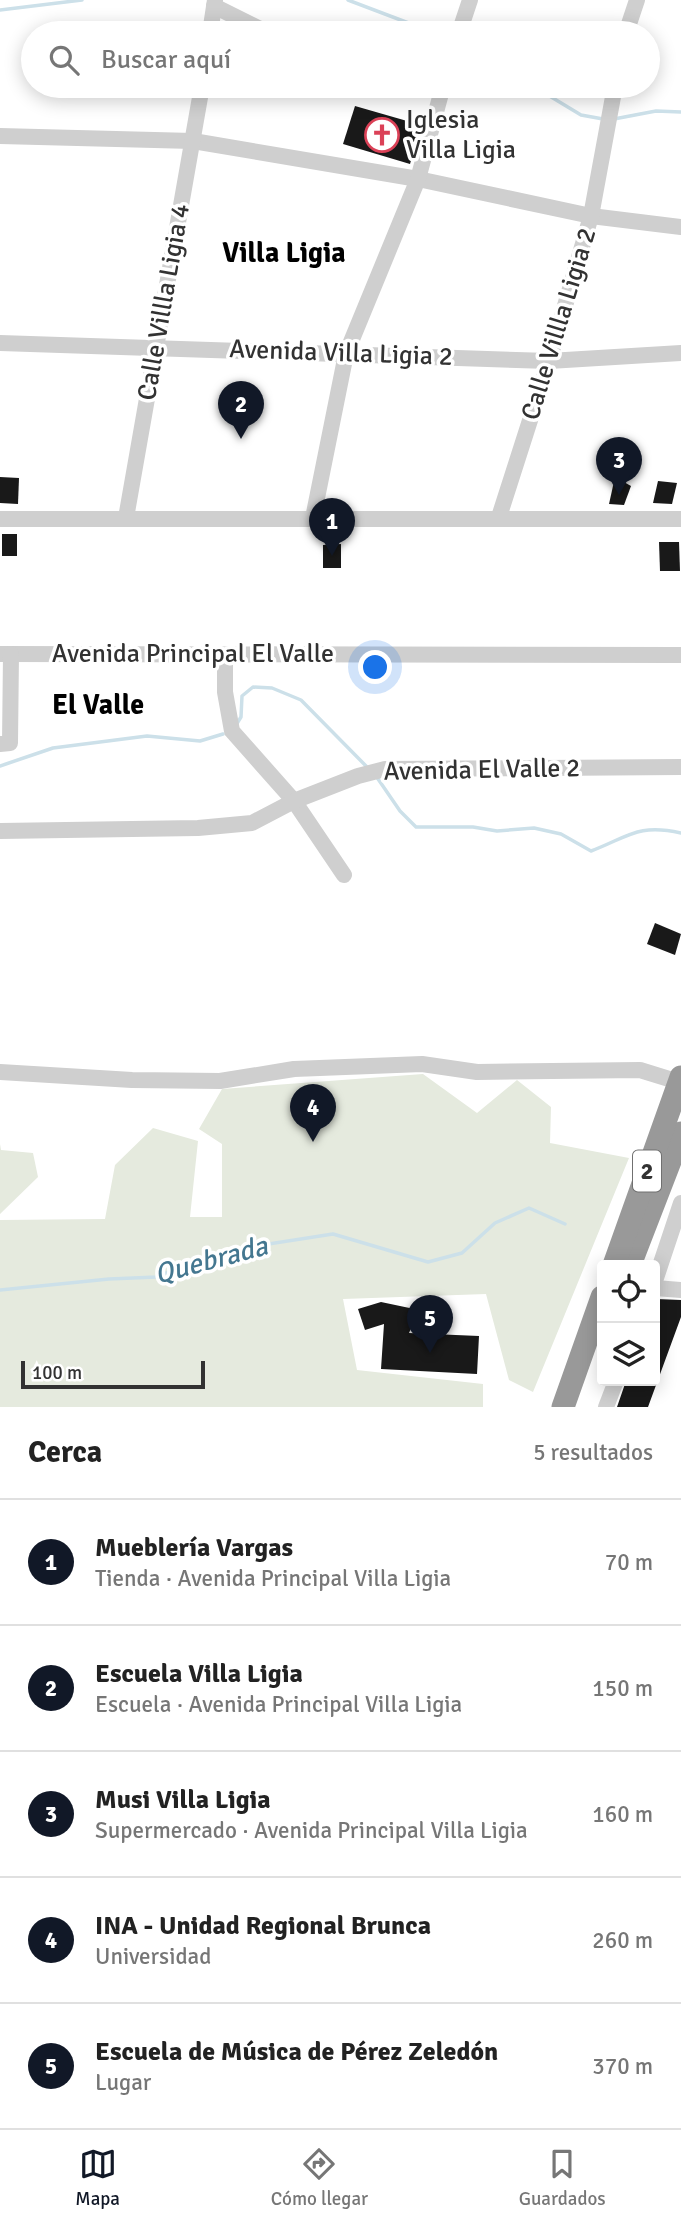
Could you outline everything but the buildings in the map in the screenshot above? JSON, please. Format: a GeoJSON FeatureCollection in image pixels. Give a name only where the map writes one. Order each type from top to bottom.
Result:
{"type":"FeatureCollection","features":[{"type":"Feature","properties":{"kind":"highway","name":"2"},"geometry":{"type":"LineString","coordinates":[[616,1260],[680,1080]]}},
{"type":"Feature","properties":{"kind":"highway","name":"2"},"geometry":{"type":"LineString","coordinates":[[632,1260],[675,1167],[681,1133]]}},
{"type":"Feature","properties":{"kind":"highway"},"geometry":{"type":"LineString","coordinates":[[563,1407],[597,1311]]}},
{"type":"Feature","properties":{"kind":"highway"},"geometry":{"type":"LineString","coordinates":[[570,1407],[580,1396],[597,1350]]}},
{"type":"Feature","properties":{"kind":"street"},"geometry":{"type":"LineString","coordinates":[[463,21],[470,0]]}},
{"type":"Feature","properties":{"kind":"street"},"geometry":{"type":"LineString","coordinates":[[629,21],[637,0]]}},
{"type":"Feature","properties":{"kind":"street"},"geometry":{"type":"LineString","coordinates":[[212,21],[215,3],[247,21]]}},
{"type":"Feature","properties":{"kind":"street","name":"Calle Villla Ligia 4"},"geometry":{"type":"LineString","coordinates":[[126,518],[200,98]]}},
{"type":"Feature","properties":{"kind":"street"},"geometry":{"type":"LineString","coordinates":[[313,518],[346,354],[418,179],[440,98]]}},
{"type":"Feature","properties":{"kind":"street","name":"Calle Villla Ligia 2"},"geometry":{"type":"LineString","coordinates":[[499,517],[549,361],[591,216],[613,98]]}},
{"type":"Feature","properties":{"kind":"street"},"geometry":{"type":"LineString","coordinates":[[0,135],[193,141],[418,179],[591,216],[681,227]]}},
{"type":"Feature","properties":{"kind":"street","name":"Avenida Villa Ligia 2"},"geometry":{"type":"LineString","coordinates":[[0,343],[156,346],[549,361],[681,354]]}},
{"type":"Feature","properties":{"kind":"street"},"geometry":{"type":"LineString","coordinates":[[0,519],[680,516]]}},
{"type":"Feature","properties":{"kind":"street"},"geometry":{"type":"LineString","coordinates":[[0,744],[10,743],[6,654]]}},
{"type":"Feature","properties":{"kind":"street","name":"Avenida Principal El Valle"},"geometry":{"type":"LineString","coordinates":[[6,654],[681,655]]}},
{"type":"Feature","properties":{"kind":"street"},"geometry":{"type":"LineString","coordinates":[[225,655],[225,692],[232,731],[294,801],[344,875]]}},
{"type":"Feature","properties":{"kind":"street","name":"Avenida El Valle 2"},"geometry":{"type":"LineString","coordinates":[[0,831],[198,828],[252,823],[294,801],[381,770],[681,767]]}},
{"type":"Feature","properties":{"kind":"street"},"geometry":{"type":"LineString","coordinates":[[0,1072],[132,1080],[220,1081],[294,1069],[422,1064],[477,1072],[640,1070],[680,1080]]}},
{"type":"Feature","properties":{"kind":"street"},"geometry":{"type":"LineString","coordinates":[[660,1266],[681,1203]]}},
{"type":"Feature","properties":{"kind":"street"},"geometry":{"type":"LineString","coordinates":[[660,1288],[681,1290]]}},
{"type":"Feature","properties":{"kind":"street"},"geometry":{"type":"LineString","coordinates":[[606,1407],[614,1386]]}},
{"type":"Feature","properties":{"kind":"shaded area"},"geometry":{"type":"Polygon","coordinates":[[[423,1074],[477,1113],[517,1080],[551,1107],[550,1143],[629,1158],[533,1392],[509,1380],[486,1294],[343,1299],[357,1370],[483,1384],[483,1407],[0,1407],[0,1220],[105,1219],[115,1165],[153,1128],[198,1141],[190,1217],[222,1217],[222,1144],[199,1129],[222,1089],[423,1074]]]}},
{"type":"Feature","properties":{"kind":"shaded area"},"geometry":{"type":"Polygon","coordinates":[[[0,1144],[1,1150],[33,1153],[38,1177],[0,1214],[0,1144]]]}},
{"type":"Feature","properties":{"kind":"waterway","name":"Quebrada"},"geometry":{"type":"LineString","coordinates":[[0,10],[82,0]]}},
{"type":"Feature","properties":{"kind":"waterway","name":"Quebrada"},"geometry":{"type":"LineString","coordinates":[[348,0],[403,21]]}},
{"type":"Feature","properties":{"kind":"waterway","name":"Quebrada"},"geometry":{"type":"LineString","coordinates":[[553,98],[581,115],[603,119]]}},
{"type":"Feature","properties":{"kind":"waterway","name":"Quebrada"},"geometry":{"type":"LineString","coordinates":[[614,119],[656,111],[681,112]]}},
{"type":"Feature","properties":{"kind":"waterway"},"geometry":{"type":"LineString","coordinates":[[236,725],[241,717],[242,696],[253,687],[272,688],[301,700],[368,768]]}},
{"type":"Feature","properties":{"kind":"waterway"},"geometry":{"type":"LineString","coordinates":[[0,766],[53,748],[147,736],[200,741],[223,734]]}},
{"type":"Feature","properties":{"kind":"waterway"},"geometry":{"type":"LineString","coordinates":[[376,776],[400,811],[416,827],[473,827],[497,831],[534,828],[561,834],[591,851],[643,831],[666,830],[681,833]]}},
{"type":"Feature","properties":{"kind":"waterway","name":"Quebrada"},"geometry":{"type":"LineString","coordinates":[[0,1290],[157,1277],[187,1264],[243,1248],[333,1234],[428,1262],[462,1253],[495,1223],[529,1208],[565,1224]]}},
{"type":"Feature","properties":{"kind":"place","name":"Iglesia Villa Ligia"},"geometry":{"type":"Point","coordinates":[382,135]}},
{"type":"Feature","properties":{"kind":"place","name":"Escuela Villa Ligia"},"geometry":{"type":"Point","coordinates":[241,439]}},
{"type":"Feature","properties":{"kind":"place","name":"Musi Villa Ligia"},"geometry":{"type":"Point","coordinates":[619,495]}},
{"type":"Feature","properties":{"kind":"place","name":"Mueblería Vargas"},"geometry":{"type":"Point","coordinates":[332,556]}},
{"type":"Feature","properties":{"kind":"place","name":"INA - Unidad Regional Brunca"},"geometry":{"type":"Point","coordinates":[313,1142]}},
{"type":"Feature","properties":{"kind":"place","name":"Escuela de Música de Pérez Zeledón"},"geometry":{"type":"Point","coordinates":[430,1353]}},
{"type":"Feature","properties":{"kind":"district","name":"Villa Ligia"},"geometry":{"type":"Point","coordinates":[284,253]}},
{"type":"Feature","properties":{"kind":"district","name":"El Valle"},"geometry":{"type":"Point","coordinates":[98,705]}}]}
